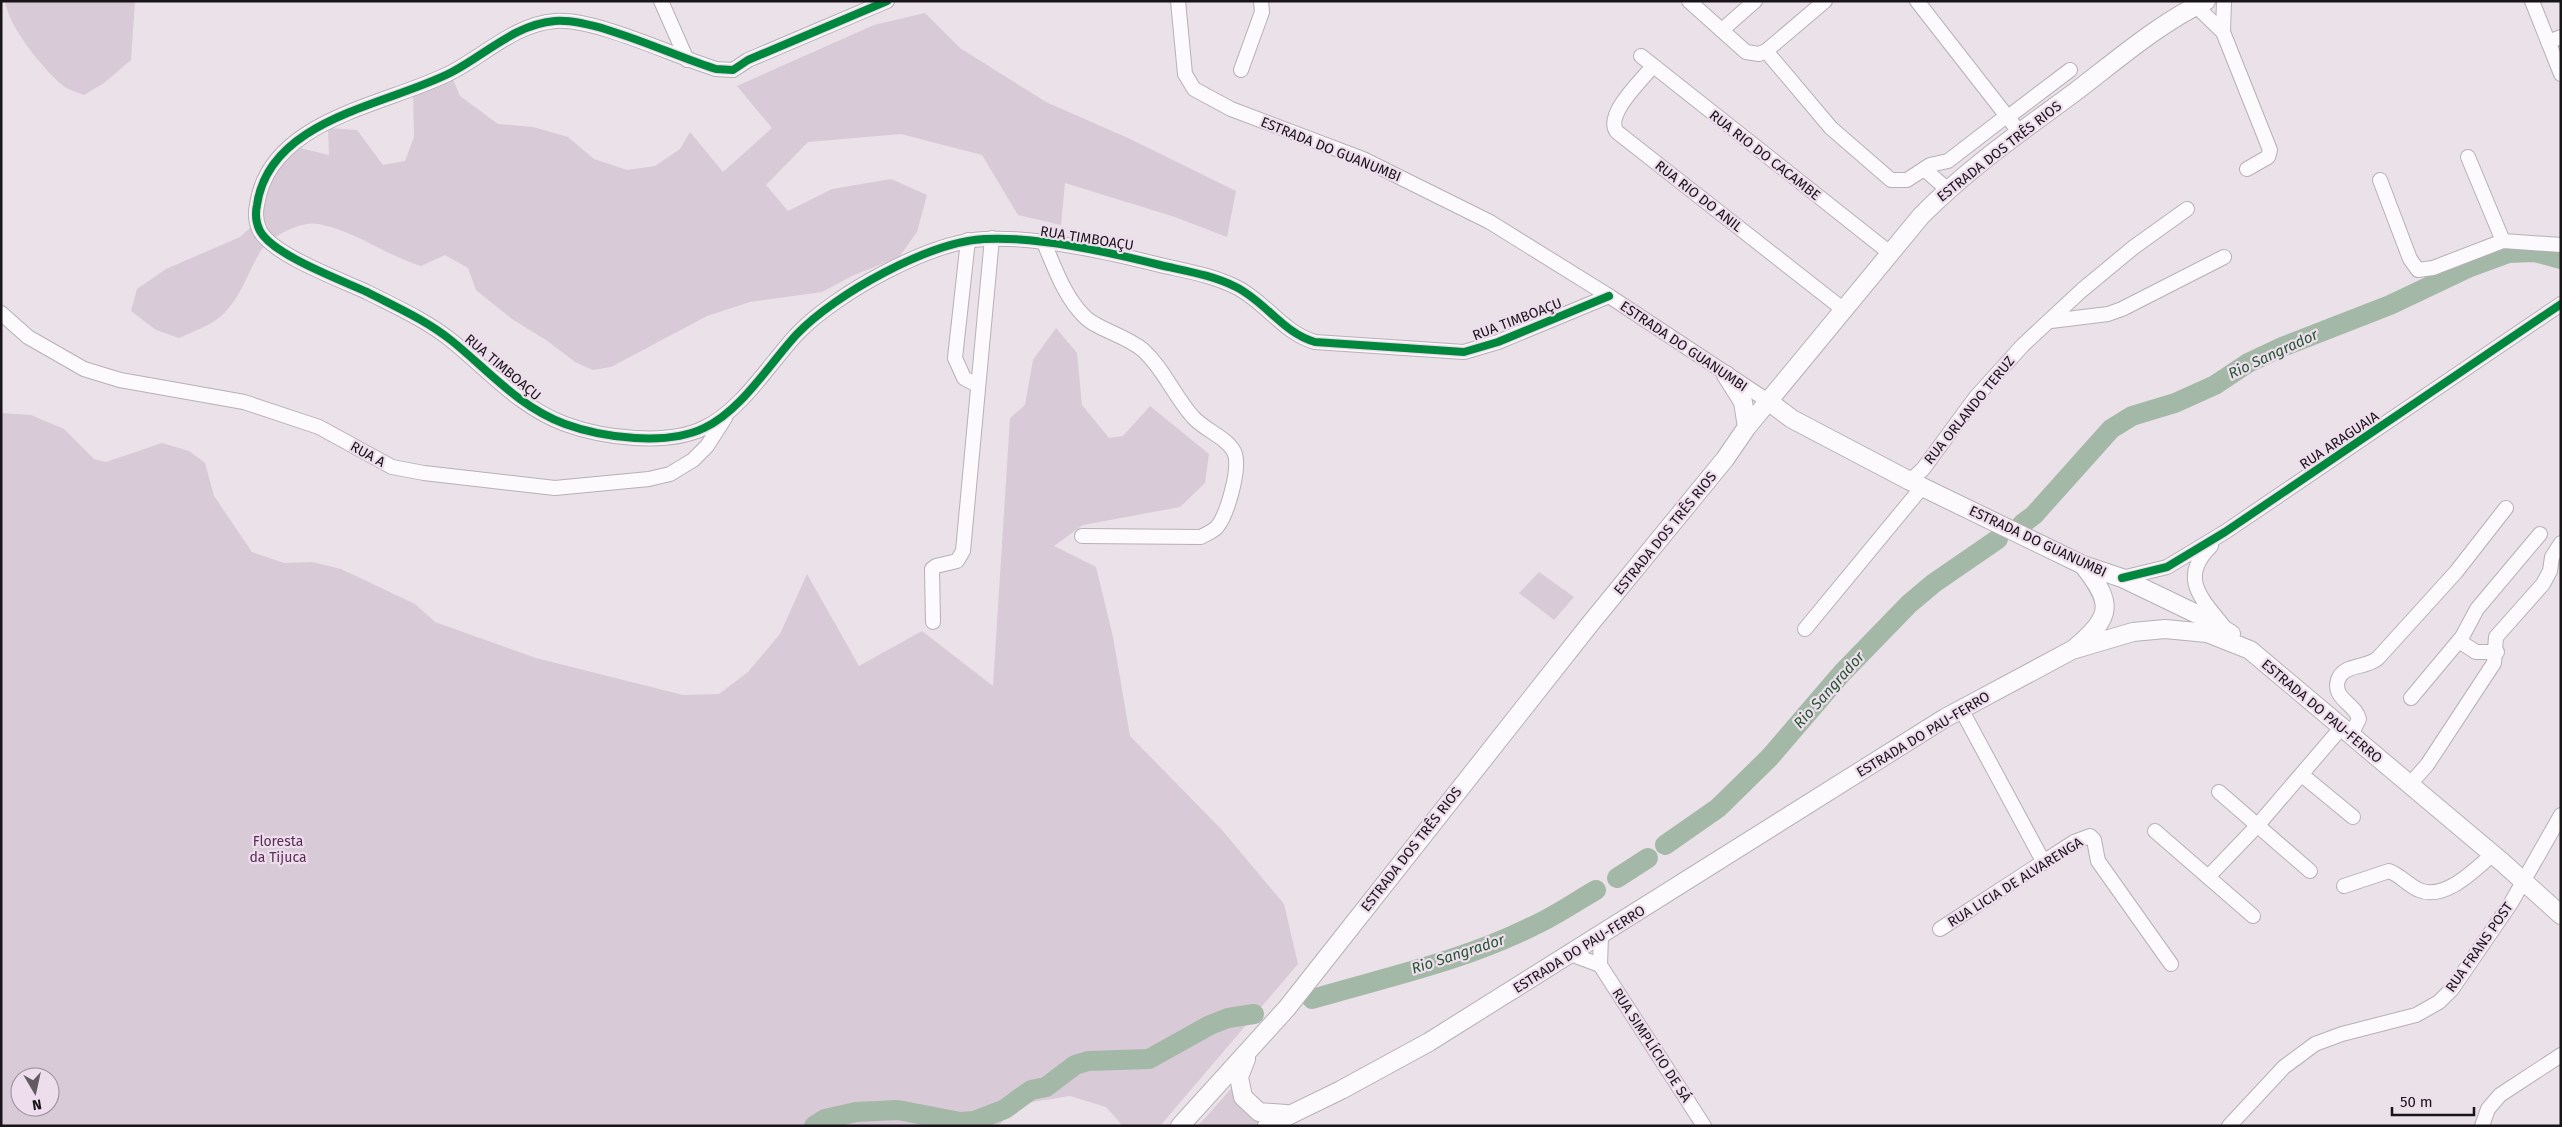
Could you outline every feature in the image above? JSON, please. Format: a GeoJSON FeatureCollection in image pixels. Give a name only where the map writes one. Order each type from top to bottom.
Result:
{"type":"FeatureCollection","features":[{"type":"Feature","properties":{"kind":"main road","name":"ESTRADA DOS TRÊS RIOS"},"geometry":{"type":"LineString","coordinates":[[1180,1126],[1287,1008],[1768,401],[1921,216],[1947,189],[2020,133],[2168,21],[2201,4]]}},
{"type":"Feature","properties":{"kind":"main road"},"geometry":{"type":"LineString","coordinates":[[1726,375],[1743,402],[1744,431],[1763,422],[1779,418],[1792,419],[1788,410],[1788,395],[1801,362]]}},
{"type":"Feature","properties":{"kind":"main road","name":"ESTRADA DO GUANUMBI"},"geometry":{"type":"LineString","coordinates":[[1768,401],[1792,419],[1917,484],[2084,565],[2122,578],[2224,628],[2250,650]]}},
{"type":"Feature","properties":{"kind":"main road"},"geometry":{"type":"LineString","coordinates":[[2072,650],[2094,632],[2104,618],[2106,610],[2103,595],[2098,584],[2084,565]]}},
{"type":"Feature","properties":{"kind":"main road","name":"ESTRADA DO PAU-FERRO"},"geometry":{"type":"LineString","coordinates":[[1267,1126],[1341,1090],[1429,1042],[1961,710],[2072,650],[2133,632],[2164,629],[2207,633],[2250,650],[2493,854],[2561,915]]}},
{"type":"Feature","properties":{"kind":"main road"},"geometry":{"type":"LineString","coordinates":[[1249,1052],[1239,1077],[1243,1097],[1254,1109],[1265,1114],[1292,1114]]}},
{"type":"Feature","properties":{"kind":"street"},"geometry":{"type":"LineString","coordinates":[[661,1],[687,60]]}},
{"type":"Feature","properties":{"kind":"street","name":"RUA TIMBOAÇU"},"geometry":{"type":"LineString","coordinates":[[887,1],[872,4],[748,60],[733,70],[716,69],[584,24],[552,21],[521,30],[449,73],[338,118],[300,139],[278,160],[266,177],[256,210],[258,227],[264,237],[289,255],[431,326],[452,341],[510,393],[538,412],[562,423],[592,433],[661,438],[686,434],[706,428],[731,409],[798,333],[819,314],[869,281],[939,249],[968,240],[992,238],[1044,243],[1128,257],[1210,276],[1252,296],[1296,335],[1315,342],[1464,352],[1498,342],[1610,296]]}},
{"type":"Feature","properties":{"kind":"street","name":"ESTRADA DO GUANUMBI"},"geometry":{"type":"LineString","coordinates":[[1178,1],[1185,74],[1194,90],[1231,109],[1363,159],[1490,222],[1610,296],[1726,375],[1768,401]]}},
{"type":"Feature","properties":{"kind":"street"},"geometry":{"type":"LineString","coordinates":[[1241,70],[1262,12],[1261,1]]}},
{"type":"Feature","properties":{"kind":"street"},"geometry":{"type":"LineString","coordinates":[[1690,1],[1746,52],[1759,54],[1766,51],[1825,1]]}},
{"type":"Feature","properties":{"kind":"street"},"geometry":{"type":"LineString","coordinates":[[1722,30],[1756,1]]}},
{"type":"Feature","properties":{"kind":"street"},"geometry":{"type":"LineString","coordinates":[[1916,1],[2004,119],[2020,133]]}},
{"type":"Feature","properties":{"kind":"street"},"geometry":{"type":"LineString","coordinates":[[2223,32],[2224,1]]}},
{"type":"Feature","properties":{"kind":"street"},"geometry":{"type":"LineString","coordinates":[[2532,1],[2554,40],[2561,74]]}},
{"type":"Feature","properties":{"kind":"street"},"geometry":{"type":"LineString","coordinates":[[2201,4],[2223,32],[2270,150],[2271,154],[2247,169]]}},
{"type":"Feature","properties":{"kind":"street"},"geometry":{"type":"LineString","coordinates":[[1766,51],[1831,128],[1891,180],[1907,180],[1924,169],[1948,161],[2070,70]]}},
{"type":"Feature","properties":{"kind":"street","name":"RUA RIO DO CACAMBE"},"geometry":{"type":"LineString","coordinates":[[1641,56],[1890,253]]}},
{"type":"Feature","properties":{"kind":"street","name":"RUA RIO DO ANIL"},"geometry":{"type":"LineString","coordinates":[[1653,66],[1617,110],[1613,119],[1613,127],[1844,310]]}},
{"type":"Feature","properties":{"kind":"street"},"geometry":{"type":"LineString","coordinates":[[2468,157],[2503,240]]}},
{"type":"Feature","properties":{"kind":"street"},"geometry":{"type":"LineString","coordinates":[[1924,169],[1947,189]]}},
{"type":"Feature","properties":{"kind":"street"},"geometry":{"type":"LineString","coordinates":[[2380,180],[2410,259],[2418,270],[2434,268],[2503,240],[2561,245]]}},
{"type":"Feature","properties":{"kind":"street","name":"RUA ORLANDO TERUZ"},"geometry":{"type":"LineString","coordinates":[[1805,629],[1917,484],[1923,469],[2000,368],[2082,290],[2134,247],[2187,209]]}},
{"type":"Feature","properties":{"kind":"street"},"geometry":{"type":"LineString","coordinates":[[933,622],[932,569],[936,566],[957,561],[963,551],[992,238]]}},
{"type":"Feature","properties":{"kind":"street"},"geometry":{"type":"LineString","coordinates":[[968,240],[955,358],[964,378],[977,386]]}},
{"type":"Feature","properties":{"kind":"street"},"geometry":{"type":"LineString","coordinates":[[1044,243],[1060,280],[1084,316],[1124,336],[1142,350],[1155,363],[1193,417],[1232,448],[1236,457],[1233,487],[1218,526],[1211,532],[1200,536],[1082,536]]}},
{"type":"Feature","properties":{"kind":"street"},"geometry":{"type":"LineString","coordinates":[[2051,321],[2108,314],[2122,309],[2224,257]]}},
{"type":"Feature","properties":{"kind":"street","name":"RUA ARAGUAIA"},"geometry":{"type":"LineString","coordinates":[[2122,578],[2167,566],[2225,532],[2561,304]]}},
{"type":"Feature","properties":{"kind":"street","name":"RUA A"},"geometry":{"type":"LineString","coordinates":[[1,313],[28,337],[84,369],[120,380],[252,404],[319,427],[378,462],[392,467],[424,473],[555,488],[648,479],[670,474],[693,460],[706,446],[731,409]]}},
{"type":"Feature","properties":{"kind":"street"},"geometry":{"type":"LineString","coordinates":[[2208,877],[2302,775],[2359,719],[2356,710],[2340,696],[2338,682],[2341,675],[2350,668],[2373,663],[2378,658],[2456,572],[2506,508]]}},
{"type":"Feature","properties":{"kind":"street","name":"RUA ARAGUAIA"},"geometry":{"type":"LineString","coordinates":[[2224,628],[2199,594],[2194,576],[2196,564],[2225,532]]}},
{"type":"Feature","properties":{"kind":"street"},"geometry":{"type":"LineString","coordinates":[[2411,698],[2459,641],[2478,609],[2540,534]]}},
{"type":"Feature","properties":{"kind":"street"},"geometry":{"type":"LineString","coordinates":[[2410,784],[2432,757],[2494,662],[2497,652],[2494,644],[2496,638],[2543,584],[2550,571],[2552,557],[2561,543]]}},
{"type":"Feature","properties":{"kind":"street"},"geometry":{"type":"LineString","coordinates":[[2459,641],[2476,652],[2497,652]]}},
{"type":"Feature","properties":{"kind":"street"},"geometry":{"type":"LineString","coordinates":[[1961,710],[2044,863]]}},
{"type":"Feature","properties":{"kind":"street"},"geometry":{"type":"LineString","coordinates":[[2302,775],[2353,817]]}},
{"type":"Feature","properties":{"kind":"street"},"geometry":{"type":"LineString","coordinates":[[2219,792],[2310,871]]}},
{"type":"Feature","properties":{"kind":"street","name":"RUA FRANS POST"},"geometry":{"type":"LineString","coordinates":[[2229,1126],[2284,1068],[2315,1044],[2342,1034],[2416,1015],[2439,1002],[2462,974],[2511,902],[2561,814]]}},
{"type":"Feature","properties":{"kind":"street"},"geometry":{"type":"LineString","coordinates":[[2154,831],[2253,916]]}},
{"type":"Feature","properties":{"kind":"street","name":"RUA LICIA DE ALVARENGA"},"geometry":{"type":"LineString","coordinates":[[1940,929],[2074,842],[2090,836],[2094,840],[2098,861],[2170,964]]}},
{"type":"Feature","properties":{"kind":"street"},"geometry":{"type":"LineString","coordinates":[[2344,886],[2389,871],[2416,889],[2436,892],[2449,887],[2493,854]]}},
{"type":"Feature","properties":{"kind":"street"},"geometry":{"type":"LineString","coordinates":[[1570,954],[1600,965],[1601,935]]}},
{"type":"Feature","properties":{"kind":"street","name":"RUA SIMPLÍCIO DE SÁ"},"geometry":{"type":"LineString","coordinates":[[1600,965],[1704,1126]]}},
{"type":"Feature","properties":{"kind":"street"},"geometry":{"type":"LineString","coordinates":[[2482,1126],[2488,1109],[2500,1095],[2561,1055]]}},
{"type":"Feature","properties":{"kind":"green space"},"geometry":{"type":"Polygon","coordinates":[[[5,1],[135,1],[131,60],[104,83],[84,95],[70,90],[62,85],[36,58],[13,23],[5,1]]]}},
{"type":"Feature","properties":{"kind":"green space"},"geometry":{"type":"Polygon","coordinates":[[[925,13],[960,48],[1046,102],[1128,138],[1236,191],[1227,237],[1175,217],[1065,183],[1061,225],[1018,215],[982,155],[901,134],[808,142],[766,185],[788,211],[832,189],[891,179],[927,195],[917,232],[899,257],[852,276],[822,292],[750,302],[707,316],[611,367],[593,370],[575,362],[546,340],[512,319],[476,290],[468,268],[445,255],[421,266],[395,256],[358,237],[332,227],[312,223],[286,231],[264,246],[233,303],[220,317],[200,329],[179,338],[156,330],[131,311],[137,289],[166,269],[240,237],[261,218],[277,160],[292,146],[329,155],[328,128],[357,130],[383,165],[405,161],[414,137],[413,92],[452,77],[460,96],[498,124],[533,127],[568,137],[594,159],[627,170],[655,166],[680,149],[690,132],[723,172],[772,128],[737,86],[874,25],[925,13]]]}},
{"type":"Feature","properties":{"kind":"green space","name":"Floresta da Tijuca"},"geometry":{"type":"Polygon","coordinates":[[[1056,328],[1077,353],[1082,405],[1109,438],[1123,436],[1150,406],[1209,454],[1205,483],[1180,507],[1083,525],[1054,546],[1096,567],[1113,637],[1130,736],[1222,830],[1284,904],[1298,964],[1160,1126],[1123,1126],[1106,1107],[1070,1096],[1020,1104],[998,1126],[1,1126],[1,413],[31,415],[64,429],[94,459],[106,462],[162,443],[189,451],[205,463],[214,496],[252,552],[284,563],[312,562],[341,569],[415,604],[435,622],[536,658],[683,695],[719,694],[748,672],[780,634],[807,574],[859,666],[922,631],[993,686],[1010,418],[1025,405],[1033,360],[1056,328]]]}},
{"type":"Feature","properties":{"kind":"green space"},"geometry":{"type":"Polygon","coordinates":[[[1539,572],[1574,597],[1554,620],[1519,593],[1539,572]]]}},
{"type":"Feature","properties":{"kind":"green space"},"geometry":{"type":"Polygon","coordinates":[[[1237,1082],[1241,1101],[1246,1112],[1255,1120],[1262,1122],[1254,1126],[1198,1126],[1237,1082]]]}},
{"type":"Feature","properties":{"kind":"waterway","name":"Rio Sangrador"},"geometry":{"type":"LineString","coordinates":[[2022,524],[2034,515],[2111,429],[2132,416],[2175,403],[2215,385],[2248,363],[2282,347],[2390,305],[2470,267],[2508,253],[2535,252],[2561,259]]}},
{"type":"Feature","properties":{"kind":"waterway","name":"Rio Sangrador"},"geometry":{"type":"LineString","coordinates":[[1665,845],[1718,808],[1770,757],[1842,673],[1909,604],[1934,583],[1998,539]]}},
{"type":"Feature","properties":{"kind":"waterway","name":"Rio Sangrador"},"geometry":{"type":"LineString","coordinates":[[1617,878],[1648,858]]}},
{"type":"Feature","properties":{"kind":"waterway","name":"Rio Sangrador"},"geometry":{"type":"LineString","coordinates":[[1312,999],[1452,959],[1479,949],[1541,922],[1596,890]]}},
{"type":"Feature","properties":{"kind":"waterway","name":"Rio Sangrador"},"geometry":{"type":"LineString","coordinates":[[814,1126],[825,1119],[856,1112],[898,1110],[960,1122],[974,1121],[1005,1109],[1031,1090],[1046,1087],[1075,1065],[1088,1061],[1149,1059],[1210,1025],[1228,1018],[1254,1014]]}},
{"type":"Feature","properties":{"kind":"cycle path"},"geometry":{"type":"LineString","coordinates":[[887,1],[748,60],[733,70],[716,69],[613,31],[591,25],[555,21],[527,28],[452,72],[426,84],[335,118],[307,133],[284,152],[266,176],[256,208],[256,218],[260,231],[267,240],[293,258],[367,292],[432,327],[452,341],[519,398],[548,417],[580,429],[635,438],[672,437],[689,434],[718,420],[743,398],[797,334],[835,303],[858,287],[911,260],[937,249],[962,242],[984,239],[1049,242],[1118,255],[1208,276],[1247,293],[1293,332],[1315,342],[1464,352],[1498,342],[1609,296]]}},
{"type":"Feature","properties":{"kind":"cycle path"},"geometry":{"type":"LineString","coordinates":[[2122,578],[2167,567],[2225,532],[2561,304]]}}]}
